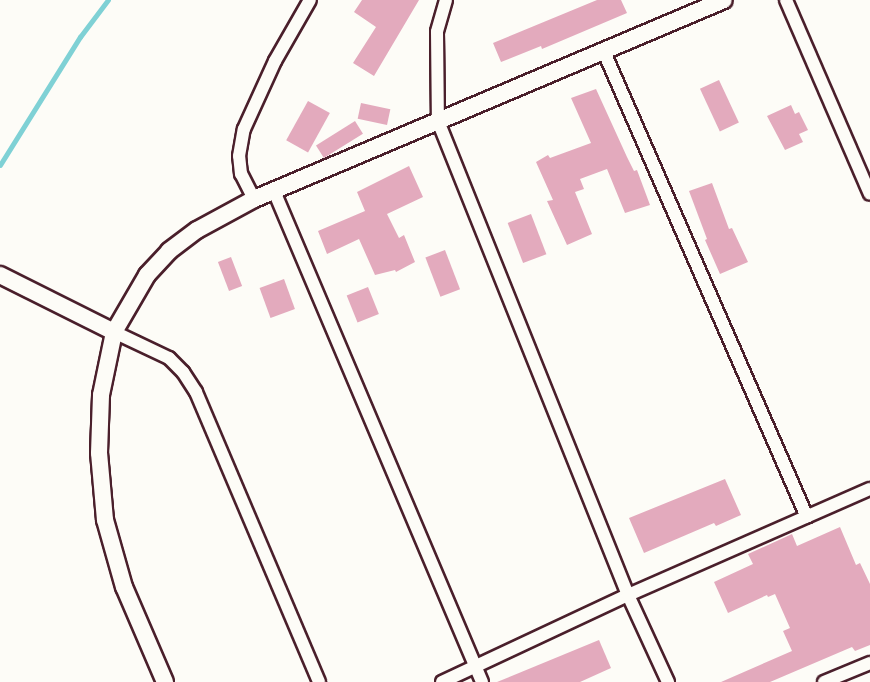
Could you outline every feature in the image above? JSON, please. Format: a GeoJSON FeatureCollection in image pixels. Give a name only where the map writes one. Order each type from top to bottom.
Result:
{"type":"FeatureCollection","features":[{"type":"Feature","properties":{"kind":"street"},"geometry":{"type":"LineString","coordinates":[[254,199],[241,174],[239,156],[244,129],[275,61],[310,0]]}},
{"type":"Feature","properties":{"kind":"street"},"geometry":{"type":"LineString","coordinates":[[446,0],[437,32],[438,121],[628,595],[668,682]]}},
{"type":"Feature","properties":{"kind":"street"},"geometry":{"type":"LineString","coordinates":[[165,682],[124,587],[105,520],[99,453],[101,395],[114,332],[147,275],[169,251],[197,230],[254,199],[724,0]]}},
{"type":"Feature","properties":{"kind":"street"},"geometry":{"type":"LineString","coordinates":[[786,0],[870,194]]}},
{"type":"Feature","properties":{"kind":"street"},"geometry":{"type":"LineString","coordinates":[[604,52],[807,517]]}},
{"type":"Feature","properties":{"kind":"street"},"geometry":{"type":"LineString","coordinates":[[273,191],[482,682]]}},
{"type":"Feature","properties":{"kind":"street"},"geometry":{"type":"LineString","coordinates":[[0,275],[169,358],[183,372],[196,392],[319,682]]}},
{"type":"Feature","properties":{"kind":"street"},"geometry":{"type":"LineString","coordinates":[[442,682],[628,595],[870,489]]}},
{"type":"Feature","properties":{"kind":"street"},"geometry":{"type":"LineString","coordinates":[[824,682],[870,663]]}},
{"type":"Feature","properties":{"kind":"building"},"geometry":{"type":"Polygon","coordinates":[[[362,0],[419,0],[374,76],[353,63],[376,27],[354,12],[362,0]]]}},
{"type":"Feature","properties":{"kind":"building"},"geometry":{"type":"Polygon","coordinates":[[[597,0],[621,0],[627,13],[542,49],[541,46],[501,62],[493,43],[597,0]]]}},
{"type":"Feature","properties":{"kind":"building"},"geometry":{"type":"Polygon","coordinates":[[[719,80],[739,123],[720,131],[700,89],[719,80]]]}},
{"type":"Feature","properties":{"kind":"building"},"geometry":{"type":"Polygon","coordinates":[[[596,89],[634,171],[637,170],[650,205],[625,213],[607,169],[580,179],[584,189],[575,192],[592,234],[567,245],[547,201],[553,200],[536,162],[548,155],[550,158],[591,143],[571,98],[596,89]]]}},
{"type":"Feature","properties":{"kind":"building"},"geometry":{"type":"Polygon","coordinates":[[[308,101],[330,113],[308,152],[286,140],[308,101]]]}},
{"type":"Feature","properties":{"kind":"building"},"geometry":{"type":"Polygon","coordinates":[[[361,103],[390,109],[387,125],[358,119],[361,103]]]}},
{"type":"Feature","properties":{"kind":"building"},"geometry":{"type":"Polygon","coordinates":[[[791,105],[795,114],[799,112],[808,130],[799,134],[803,142],[785,150],[767,116],[791,105]]]}},
{"type":"Feature","properties":{"kind":"building"},"geometry":{"type":"Polygon","coordinates":[[[355,121],[363,134],[324,158],[316,145],[355,121]]]}},
{"type":"Feature","properties":{"kind":"building"},"geometry":{"type":"Polygon","coordinates":[[[409,166],[423,197],[387,214],[399,238],[404,235],[415,262],[396,272],[395,270],[375,275],[359,239],[327,254],[318,231],[365,211],[357,192],[409,166]]]}},
{"type":"Feature","properties":{"kind":"building"},"geometry":{"type":"Polygon","coordinates":[[[712,183],[729,229],[732,228],[748,262],[720,274],[705,240],[707,239],[689,191],[712,183]]]}},
{"type":"Feature","properties":{"kind":"building"},"geometry":{"type":"Polygon","coordinates":[[[531,214],[546,254],[523,263],[508,223],[531,214]]]}},
{"type":"Feature","properties":{"kind":"building"},"geometry":{"type":"Polygon","coordinates":[[[445,250],[460,289],[440,297],[425,258],[445,250]]]}},
{"type":"Feature","properties":{"kind":"building"},"geometry":{"type":"Polygon","coordinates":[[[231,257],[242,286],[229,291],[218,262],[231,257]]]}},
{"type":"Feature","properties":{"kind":"building"},"geometry":{"type":"Polygon","coordinates":[[[284,279],[295,309],[271,318],[260,288],[284,279]]]}},
{"type":"Feature","properties":{"kind":"building"},"geometry":{"type":"Polygon","coordinates":[[[368,287],[379,314],[358,323],[347,296],[368,287]]]}},
{"type":"Feature","properties":{"kind":"building"},"geometry":{"type":"Polygon","coordinates":[[[725,479],[741,515],[716,526],[714,523],[644,553],[629,518],[725,479]]]}},
{"type":"Feature","properties":{"kind":"building"},"geometry":{"type":"Polygon","coordinates":[[[840,527],[856,565],[860,563],[870,584],[870,645],[855,651],[852,647],[770,682],[721,682],[792,651],[783,631],[790,628],[775,594],[768,597],[767,595],[728,613],[714,582],[753,564],[748,554],[792,534],[797,546],[840,527]]]}},
{"type":"Feature","properties":{"kind":"building"},"geometry":{"type":"Polygon","coordinates":[[[599,640],[611,668],[580,682],[497,682],[599,640]]]}},
{"type":"Feature","properties":{"kind":"waterway"},"geometry":{"type":"LineString","coordinates":[[0,165],[80,37],[108,0]]}}]}
